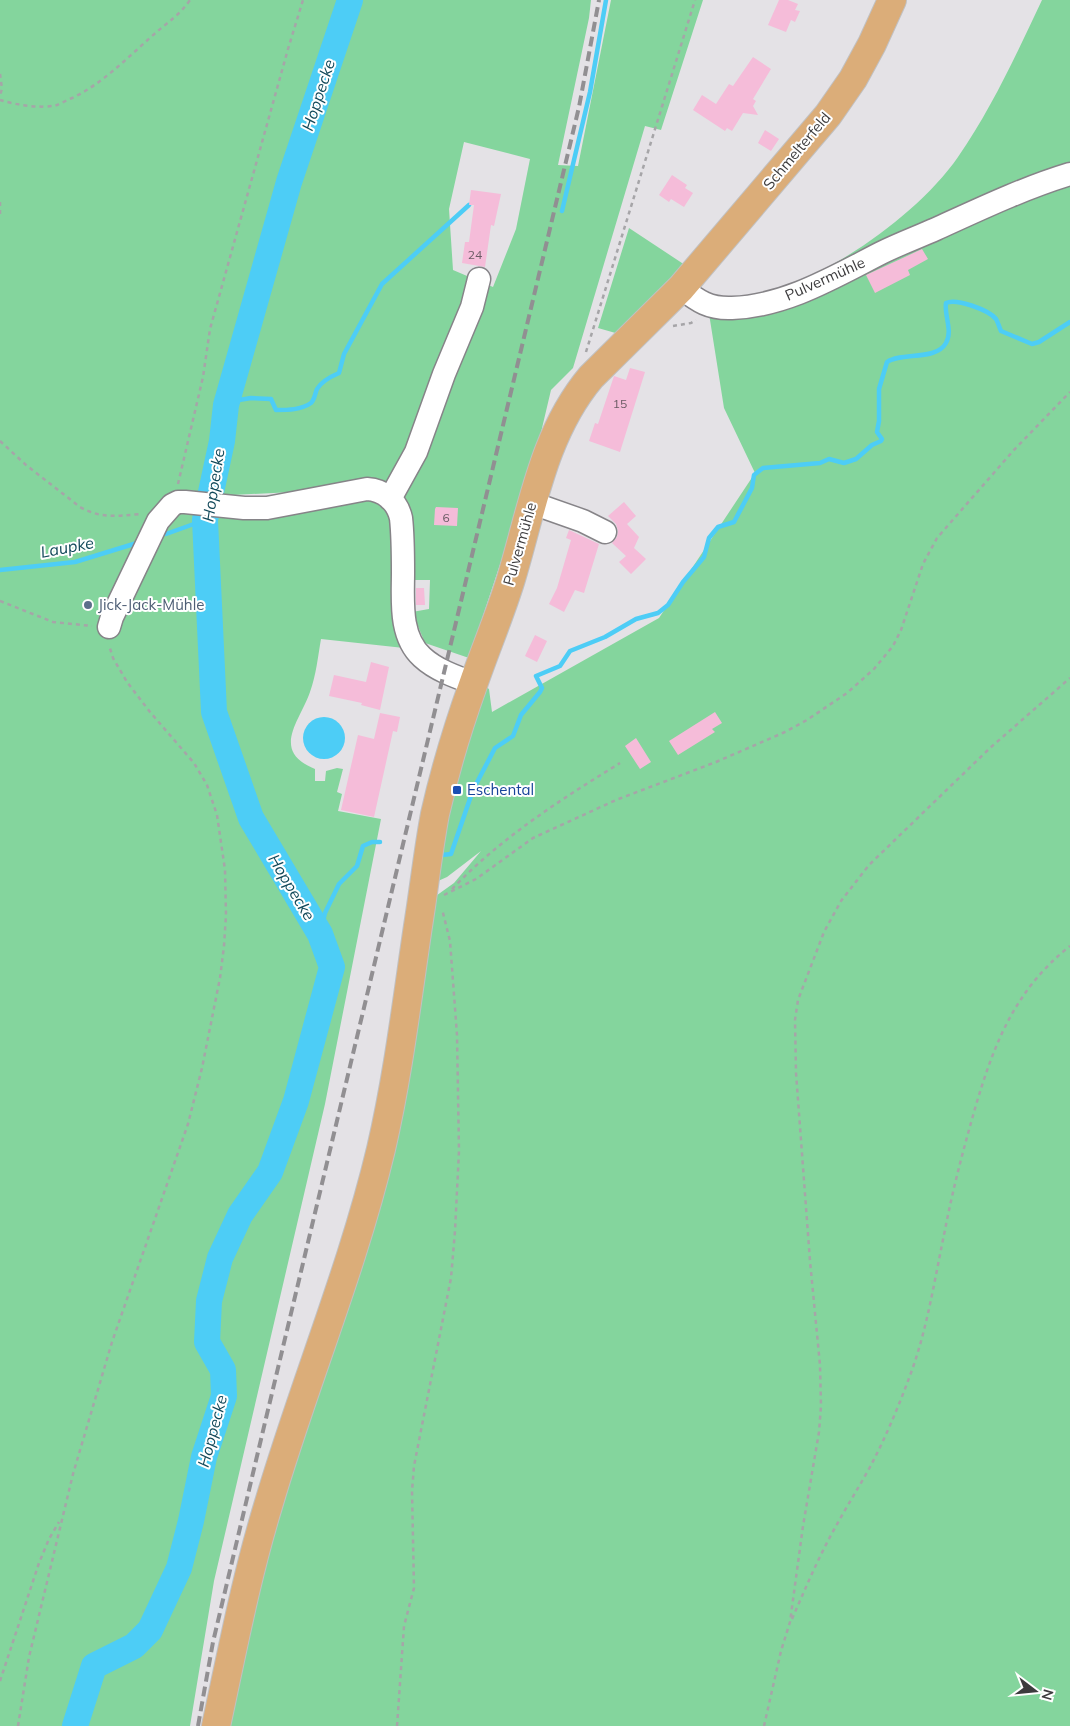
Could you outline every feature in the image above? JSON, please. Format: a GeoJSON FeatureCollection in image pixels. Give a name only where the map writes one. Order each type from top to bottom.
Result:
{"type":"FeatureCollection","features":[{"type":"Feature","properties":{"kind":"main road","name":"Schmelterfeld"},"geometry":{"type":"LineString","coordinates":[[681,288],[828,115],[853,80],[892,0]]}},
{"type":"Feature","properties":{"kind":"main road","name":"Pulvermühle"},"geometry":{"type":"LineString","coordinates":[[216,1726],[247,1584],[267,1506],[303,1395],[345,1276],[381,1149],[430,897],[430,839],[441,788],[459,725],[507,590],[532,503],[554,437],[573,400],[601,366],[681,288]]}},
{"type":"Feature","properties":{"kind":"street","name":"Pulvermühle"},"geometry":{"type":"LineString","coordinates":[[681,288],[701,303],[720,307],[746,306],[779,299],[831,279],[881,253],[993,203],[1070,174]]}},
{"type":"Feature","properties":{"kind":"street"},"geometry":{"type":"LineString","coordinates":[[390,499],[419,445],[444,374],[472,307],[479,278]]}},
{"type":"Feature","properties":{"kind":"street"},"geometry":{"type":"LineString","coordinates":[[109,627],[115,610],[179,507],[267,508],[366,489],[378,491],[390,499],[398,509],[401,518],[403,606],[405,624],[410,641],[422,657],[432,664],[473,683]]}},
{"type":"Feature","properties":{"kind":"street"},"geometry":{"type":"LineString","coordinates":[[532,503],[605,532]]}},
{"type":"Feature","properties":{"kind":"path"},"geometry":{"type":"LineString","coordinates":[[0,100],[38,106],[58,105],[84,92],[104,78],[180,13],[190,0]]}},
{"type":"Feature","properties":{"kind":"path"},"geometry":{"type":"LineString","coordinates":[[0,441],[26,465],[89,512],[104,516],[179,507],[179,477],[200,395],[210,329],[303,0]]}},
{"type":"Feature","properties":{"kind":"path"},"geometry":{"type":"LineString","coordinates":[[585,358],[695,0]]}},
{"type":"Feature","properties":{"kind":"path"},"geometry":{"type":"LineString","coordinates":[[0,74],[2,89],[0,95]]}},
{"type":"Feature","properties":{"kind":"path"},"geometry":{"type":"LineString","coordinates":[[0,202],[0,214]]}},
{"type":"Feature","properties":{"kind":"path"},"geometry":{"type":"LineString","coordinates":[[397,1726],[404,1626],[414,1588],[412,1491],[414,1466],[451,1278],[455,1231],[458,1151],[457,1035],[450,941],[447,925],[430,897],[462,887],[476,879],[533,838],[616,800],[707,766],[785,732],[807,720],[847,693],[874,669],[893,646],[901,630],[923,564],[937,538],[1013,451],[1070,392]]}},
{"type":"Feature","properties":{"kind":"path"},"geometry":{"type":"LineString","coordinates":[[0,601],[44,619],[60,623],[109,627],[109,646],[118,667],[150,712],[194,762],[207,784],[217,815],[223,851],[226,896],[226,931],[220,978],[194,1103],[112,1342],[84,1432],[61,1518],[29,1657],[18,1726]]}},
{"type":"Feature","properties":{"kind":"path"},"geometry":{"type":"LineString","coordinates":[[790,1622],[822,1406],[820,1357],[810,1261],[796,1073],[795,1020],[798,1000],[824,932],[841,901],[864,871],[880,853],[990,748],[1070,678]]}},
{"type":"Feature","properties":{"kind":"path"},"geometry":{"type":"LineString","coordinates":[[451,890],[490,852],[514,833],[553,805],[620,763]]}},
{"type":"Feature","properties":{"kind":"path"},"geometry":{"type":"LineString","coordinates":[[764,1726],[781,1651],[790,1622],[817,1563],[882,1442],[912,1370],[925,1327],[958,1170],[979,1096],[999,1038],[1026,990],[1041,971],[1070,946]]}},
{"type":"Feature","properties":{"kind":"path"},"geometry":{"type":"LineString","coordinates":[[0,1681],[39,1563],[49,1539],[61,1518]]}},
{"type":"Feature","properties":{"kind":"green space"},"geometry":{"type":"Polygon","coordinates":[[[0,0],[591,0],[589,18],[558,165],[578,166],[611,0],[703,0],[661,130],[645,126],[573,368],[551,390],[534,462],[469,658],[425,643],[412,612],[429,609],[430,580],[413,580],[404,648],[321,639],[312,686],[295,724],[291,744],[294,753],[301,762],[315,769],[315,781],[325,781],[326,771],[337,768],[343,769],[337,792],[342,794],[338,811],[381,819],[325,1104],[214,1581],[190,1726],[0,1726],[0,0]],[[464,142],[449,209],[453,270],[493,287],[516,229],[530,159],[464,142]],[[408,486],[232,495],[227,515],[408,486]]]}},
{"type":"Feature","properties":{"kind":"green space"},"geometry":{"type":"Polygon","coordinates":[[[1042,0],[1070,0],[1070,1726],[216,1726],[345,1276],[426,903],[454,883],[481,851],[447,877],[438,881],[430,873],[480,683],[489,689],[492,712],[659,618],[755,473],[724,408],[707,301],[746,297],[770,292],[795,283],[848,255],[899,219],[941,178],[958,157],[982,119],[1003,80],[1042,0]]]}},
{"type":"Feature","properties":{"kind":"green space"},"geometry":{"type":"Polygon","coordinates":[[[629,228],[685,265],[619,334],[598,328],[629,228]]]}},
{"type":"Feature","properties":{"kind":"water"},"geometry":{"type":"Polygon","coordinates":[[[328,717],[336,720],[342,726],[345,738],[342,750],[336,756],[320,759],[312,756],[306,750],[303,734],[306,726],[312,720],[328,717]]]}},
{"type":"Feature","properties":{"kind":"building"},"geometry":{"type":"Polygon","coordinates":[[[779,0],[788,0],[798,4],[795,10],[800,11],[795,22],[791,20],[786,32],[768,25],[779,0]]]}},
{"type":"Feature","properties":{"kind":"building"},"geometry":{"type":"Polygon","coordinates":[[[753,57],[771,69],[753,99],[756,101],[753,106],[758,115],[743,113],[732,131],[727,128],[725,131],[693,110],[702,95],[716,104],[729,84],[733,86],[753,57]]]}},
{"type":"Feature","properties":{"kind":"building"},"geometry":{"type":"Polygon","coordinates":[[[765,130],[779,139],[771,151],[758,143],[765,130]]]}},
{"type":"Feature","properties":{"kind":"building"},"geometry":{"type":"Polygon","coordinates":[[[672,175],[687,185],[685,188],[693,193],[684,207],[671,199],[669,202],[659,195],[672,175]]]}},
{"type":"Feature","properties":{"kind":"building"},"geometry":{"type":"Polygon","coordinates":[[[471,190],[501,194],[494,226],[491,225],[485,267],[462,263],[465,242],[469,242],[474,205],[469,205],[471,190]]]}},
{"type":"Feature","properties":{"kind":"building"},"geometry":{"type":"Polygon","coordinates":[[[922,249],[928,259],[908,270],[910,275],[875,293],[866,275],[922,249]]]}},
{"type":"Feature","properties":{"kind":"building"},"geometry":{"type":"Polygon","coordinates":[[[630,368],[645,372],[620,452],[589,441],[595,423],[598,424],[614,376],[626,380],[630,368]]]}},
{"type":"Feature","properties":{"kind":"building"},"geometry":{"type":"Polygon","coordinates":[[[624,502],[636,516],[627,524],[639,537],[634,548],[646,559],[631,574],[619,562],[626,556],[612,543],[617,537],[618,531],[616,524],[608,516],[624,502]]]}},
{"type":"Feature","properties":{"kind":"building"},"geometry":{"type":"Polygon","coordinates":[[[436,507],[458,508],[457,526],[434,525],[436,507]]]}},
{"type":"Feature","properties":{"kind":"building"},"geometry":{"type":"Polygon","coordinates":[[[569,530],[599,544],[584,593],[575,590],[564,612],[549,604],[557,588],[571,540],[566,538],[569,530]]]}},
{"type":"Feature","properties":{"kind":"building"},"geometry":{"type":"Polygon","coordinates":[[[416,588],[424,588],[425,605],[416,605],[416,588]]]}},
{"type":"Feature","properties":{"kind":"building"},"geometry":{"type":"Polygon","coordinates":[[[535,635],[547,641],[537,662],[525,656],[535,635]]]}},
{"type":"Feature","properties":{"kind":"building"},"geometry":{"type":"Polygon","coordinates":[[[371,662],[389,667],[380,710],[361,705],[362,703],[329,696],[334,675],[366,682],[371,662]]]}},
{"type":"Feature","properties":{"kind":"building"},"geometry":{"type":"Polygon","coordinates":[[[715,712],[722,723],[712,729],[715,732],[678,755],[669,741],[715,712]]]}},
{"type":"Feature","properties":{"kind":"building"},"geometry":{"type":"Polygon","coordinates":[[[380,713],[400,717],[397,732],[393,731],[374,817],[341,810],[358,735],[374,739],[380,713]]]}},
{"type":"Feature","properties":{"kind":"building"},"geometry":{"type":"Polygon","coordinates":[[[636,738],[651,762],[640,769],[625,746],[636,738]]]}},
{"type":"Feature","properties":{"kind":"waterway","name":"Hoppecke"},"geometry":{"type":"LineString","coordinates":[[75,1726],[94,1666],[134,1646],[150,1630],[179,1568],[204,1457],[224,1396],[223,1370],[207,1342],[209,1301],[220,1258],[240,1215],[270,1172],[296,1101],[332,967],[320,934],[251,818],[214,712],[205,520],[222,441],[226,405],[289,182],[350,0]]}},
{"type":"Feature","properties":{"kind":"waterway"},"geometry":{"type":"LineString","coordinates":[[562,211],[590,92],[606,0]]}},
{"type":"Feature","properties":{"kind":"waterway"},"geometry":{"type":"LineString","coordinates":[[227,402],[251,398],[271,399],[276,410],[290,410],[311,403],[319,386],[339,373],[344,354],[382,284],[469,205]]}},
{"type":"Feature","properties":{"kind":"waterway"},"geometry":{"type":"LineString","coordinates":[[442,855],[451,854],[473,790],[495,748],[513,736],[521,715],[540,692],[542,688],[536,676],[560,666],[570,651],[605,637],[636,619],[658,613],[668,605],[683,582],[704,557],[709,538],[718,527],[734,522],[752,488],[754,475],[763,468],[820,463],[829,459],[844,463],[856,459],[872,445],[881,441],[882,439],[877,432],[879,389],[887,362],[901,357],[927,354],[941,349],[946,343],[949,333],[946,303],[964,303],[987,312],[996,319],[1001,331],[1032,344],[1039,342],[1070,322]]}},
{"type":"Feature","properties":{"kind":"waterway","name":"Laupke"},"geometry":{"type":"LineString","coordinates":[[166,534],[205,520]]}},
{"type":"Feature","properties":{"kind":"waterway","name":"Laupke"},"geometry":{"type":"LineString","coordinates":[[0,570],[75,562],[137,543]]}},
{"type":"Feature","properties":{"kind":"waterway"},"geometry":{"type":"LineString","coordinates":[[320,934],[325,913],[339,884],[357,866],[363,846],[372,842],[380,842]]}},
{"type":"Feature","properties":{"kind":"railway"},"geometry":{"type":"LineString","coordinates":[[198,1726],[213,1642],[579,107],[599,0]]}},
{"type":"Feature","properties":{"kind":"place","name":"Jick-Jack-Mühle"},"geometry":{"type":"Point","coordinates":[88,605]}},
{"type":"Feature","properties":{"kind":"place","name":"Eschental"},"geometry":{"type":"Point","coordinates":[457,790]}}]}
